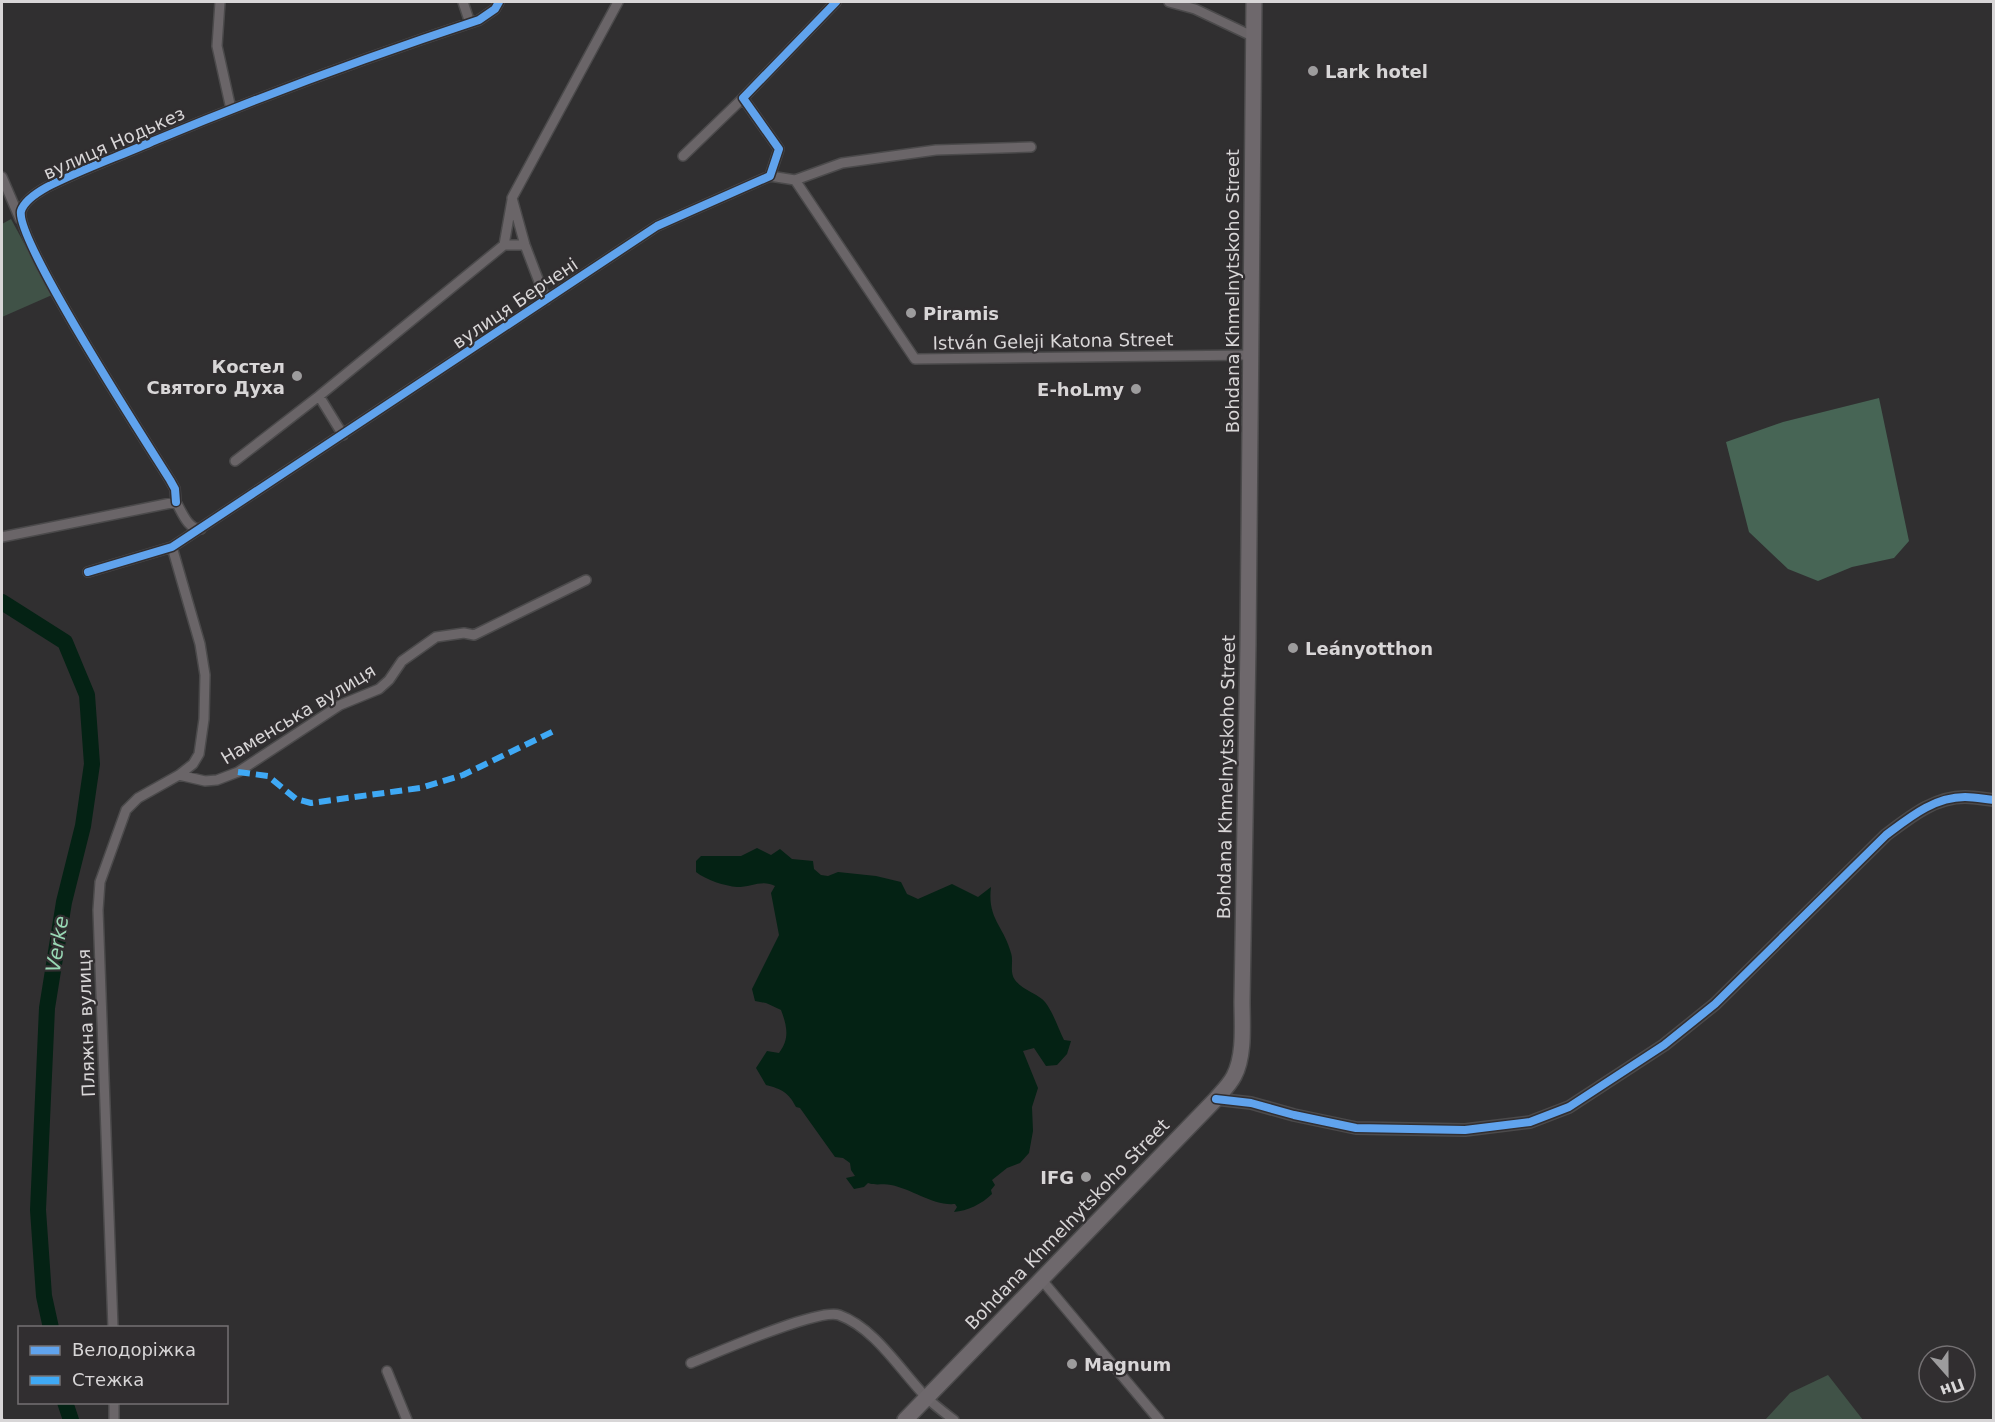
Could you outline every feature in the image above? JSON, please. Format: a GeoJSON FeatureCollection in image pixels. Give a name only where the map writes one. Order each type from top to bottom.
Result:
{"type":"FeatureCollection","features":[{"type":"Feature","properties":{"kind":"highway","name":"Bohdana Khmelnytskoho Street"},"geometry":{"type":"LineString","coordinates":[[905,1420],[1216,1099],[1234,1076],[1241,1044],[1254,2]]}},
{"type":"Feature","properties":{"kind":"street"},"geometry":{"type":"LineString","coordinates":[[220,2],[217,46],[231,108]]}},
{"type":"Feature","properties":{"kind":"street"},"geometry":{"type":"LineString","coordinates":[[463,2],[470,23]]}},
{"type":"Feature","properties":{"kind":"street","name":"вулиця Нодькез"},"geometry":{"type":"LineString","coordinates":[[21,222],[21,210],[26,202],[48,187],[231,108],[470,23],[488,15],[499,2]]}},
{"type":"Feature","properties":{"kind":"street"},"geometry":{"type":"LineString","coordinates":[[504,245],[512,198],[618,2]]}},
{"type":"Feature","properties":{"kind":"street"},"geometry":{"type":"LineString","coordinates":[[682,156],[743,98],[836,2]]}},
{"type":"Feature","properties":{"kind":"street"},"geometry":{"type":"LineString","coordinates":[[1169,2],[1195,9],[1254,38]]}},
{"type":"Feature","properties":{"kind":"street"},"geometry":{"type":"LineString","coordinates":[[743,98],[779,149],[770,176],[795,180],[842,164],[936,150],[1031,147]]}},
{"type":"Feature","properties":{"kind":"street","name":"вулиця Берчені"},"geometry":{"type":"LineString","coordinates":[[88,572],[172,547],[657,226],[770,176]]}},
{"type":"Feature","properties":{"kind":"street"},"geometry":{"type":"LineString","coordinates":[[2,177],[21,222],[72,322],[170,480],[175,489],[176,502],[192,527],[196,530],[201,529]]}},
{"type":"Feature","properties":{"kind":"street","name":"István Geleji Katona Street"},"geometry":{"type":"LineString","coordinates":[[795,180],[915,359],[1251,355]]}},
{"type":"Feature","properties":{"kind":"street","name":"вулиця Берчені"},"geometry":{"type":"LineString","coordinates":[[512,198],[525,245],[546,300]]}},
{"type":"Feature","properties":{"kind":"street"},"geometry":{"type":"LineString","coordinates":[[234,461],[319,396],[504,245],[525,245]]}},
{"type":"Feature","properties":{"kind":"street"},"geometry":{"type":"LineString","coordinates":[[319,396],[343,435]]}},
{"type":"Feature","properties":{"kind":"street"},"geometry":{"type":"LineString","coordinates":[[2,537],[176,502]]}},
{"type":"Feature","properties":{"kind":"street","name":"Пляжна вулиця"},"geometry":{"type":"LineString","coordinates":[[113,1326],[98,910],[100,882],[126,810],[138,798],[179,775],[193,764],[199,754],[204,719],[205,675],[201,644],[172,547]]}},
{"type":"Feature","properties":{"kind":"street","name":"Наменська вулиця"},"geometry":{"type":"LineString","coordinates":[[179,775],[205,781],[217,780],[238,771],[340,705],[379,689],[389,680],[402,661],[436,637],[464,633],[474,635],[586,580]]}},
{"type":"Feature","properties":{"kind":"street"},"geometry":{"type":"LineString","coordinates":[[1216,1099],[1251,1102],[1294,1115],[1356,1128],[1465,1130],[1530,1122],[1569,1107],[1664,1046],[1714,1004],[1886,835],[1912,814],[1938,801],[1965,797],[1994,800]]}},
{"type":"Feature","properties":{"kind":"street"},"geometry":{"type":"LineString","coordinates":[[1041,1279],[1159,1420]]}},
{"type":"Feature","properties":{"kind":"street"},"geometry":{"type":"LineString","coordinates":[[691,1363],[796,1321],[837,1314],[858,1326],[885,1350],[927,1398],[954,1420]]}},
{"type":"Feature","properties":{"kind":"street"},"geometry":{"type":"LineString","coordinates":[[387,1371],[407,1420]]}},
{"type":"Feature","properties":{"kind":"street"},"geometry":{"type":"LineString","coordinates":[[114,1404],[114,1420]]}},
{"type":"Feature","properties":{"kind":"shaded area"},"geometry":{"type":"Polygon","coordinates":[[[11,219],[52,295],[2,317],[2,224],[11,219]]]}},
{"type":"Feature","properties":{"kind":"shaded area"},"geometry":{"type":"Polygon","coordinates":[[[1879,398],[1909,541],[1894,558],[1852,567],[1818,581],[1788,569],[1749,532],[1726,442],[1783,422],[1879,398]]]}},
{"type":"Feature","properties":{"kind":"shaded area"},"geometry":{"type":"Polygon","coordinates":[[[757,848],[771,855],[780,849],[792,859],[813,861],[814,869],[821,875],[828,876],[838,872],[876,876],[901,882],[907,894],[918,899],[952,884],[978,897],[991,887],[991,907],[1011,953],[1013,977],[1022,987],[1045,1002],[1064,1040],[1071,1041],[1067,1054],[1057,1065],[1046,1066],[1034,1048],[1023,1051],[1038,1088],[1032,1107],[1033,1131],[1029,1153],[1020,1163],[1007,1168],[992,1180],[995,1185],[991,1190],[992,1194],[984,1201],[969,1209],[954,1212],[957,1207],[955,1204],[931,1200],[891,1185],[868,1183],[864,1187],[854,1189],[846,1178],[855,1176],[850,1163],[843,1158],[835,1157],[788,1095],[766,1085],[756,1068],[767,1051],[779,1053],[785,1043],[786,1027],[781,1010],[755,1001],[752,989],[779,935],[771,893],[775,886],[761,883],[737,887],[710,880],[696,872],[696,861],[701,856],[741,856],[757,848]]]}},
{"type":"Feature","properties":{"kind":"shaded area"},"geometry":{"type":"Polygon","coordinates":[[[1828,1375],[1863,1420],[1765,1420],[1790,1393],[1828,1375]]]}},
{"type":"Feature","properties":{"kind":"waterway","name":"Verke"},"geometry":{"type":"LineString","coordinates":[[2,602],[65,642],[87,695],[92,764],[83,826],[64,902],[47,1008],[38,1210],[44,1296],[51,1326]]}},
{"type":"Feature","properties":{"kind":"waterway","name":"Verke"},"geometry":{"type":"LineString","coordinates":[[66,1404],[71,1420]]}},
{"type":"Feature","properties":{"kind":"marked path"},"geometry":{"type":"LineString","coordinates":[[238,772],[268,776],[296,799],[311,803],[420,788],[463,775],[554,731]]}},
{"type":"Feature","properties":{"kind":"cycle path"},"geometry":{"type":"LineString","coordinates":[[176,502],[175,489],[170,480],[59,299],[25,229],[21,211],[23,207],[40,191],[74,174],[276,92],[479,20],[495,9],[499,2]]}},
{"type":"Feature","properties":{"kind":"cycle path"},"geometry":{"type":"LineString","coordinates":[[88,572],[172,547],[657,226],[770,176],[779,149],[743,98],[836,2]]}},
{"type":"Feature","properties":{"kind":"cycle path"},"geometry":{"type":"LineString","coordinates":[[1216,1099],[1251,1103],[1356,1128],[1465,1130],[1530,1122],[1569,1107],[1664,1045],[1715,1004],[1886,835],[1904,821],[1943,800],[1965,797],[1994,800]]}},
{"type":"Feature","properties":{"kind":"place","name":"Lark hotel"},"geometry":{"type":"Point","coordinates":[1313,71]}},
{"type":"Feature","properties":{"kind":"place","name":"Piramis"},"geometry":{"type":"Point","coordinates":[911,313]}},
{"type":"Feature","properties":{"kind":"place","name":"Костел Святого Духа"},"geometry":{"type":"Point","coordinates":[297,376]}},
{"type":"Feature","properties":{"kind":"place","name":"E-hoLmy"},"geometry":{"type":"Point","coordinates":[1136,389]}},
{"type":"Feature","properties":{"kind":"place","name":"Leányotthon"},"geometry":{"type":"Point","coordinates":[1293,648]}},
{"type":"Feature","properties":{"kind":"place","name":"IFG"},"geometry":{"type":"Point","coordinates":[1086,1177]}},
{"type":"Feature","properties":{"kind":"place","name":"Magnum"},"geometry":{"type":"Point","coordinates":[1072,1364]}}]}
